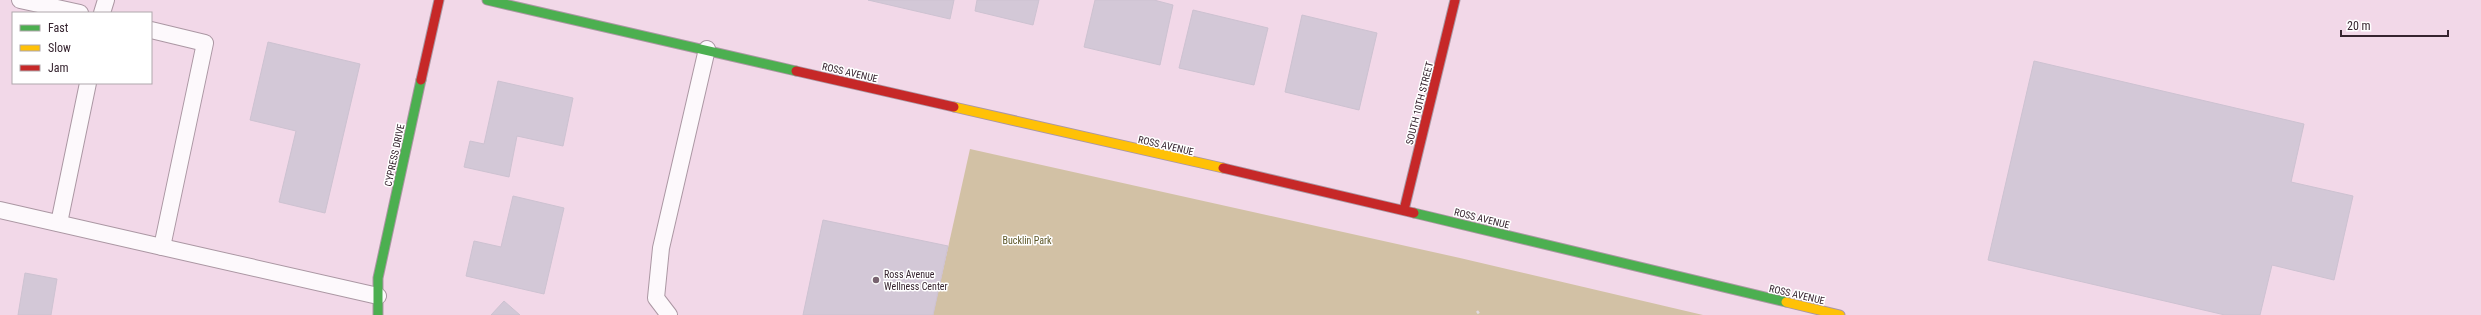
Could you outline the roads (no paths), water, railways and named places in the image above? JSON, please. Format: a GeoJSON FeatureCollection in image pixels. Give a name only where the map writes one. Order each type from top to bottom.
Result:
{"type":"FeatureCollection","features":[{"type":"Feature","properties":{"kind":"street","name":"CYPRESS DRIVE"},"geometry":{"type":"LineString","coordinates":[[378,315],[378,278],[439,0]]}},
{"type":"Feature","properties":{"kind":"street","name":"ROSS AVENUE"},"geometry":{"type":"LineString","coordinates":[[487,0],[707,49],[1404,210],[1840,315]]}},
{"type":"Feature","properties":{"kind":"street","name":"SOUTH 10TH STREET"},"geometry":{"type":"LineString","coordinates":[[1404,210],[1455,0]]}},
{"type":"Feature","properties":{"kind":"lane"},"geometry":{"type":"LineString","coordinates":[[20,0],[75,12]]}},
{"type":"Feature","properties":{"kind":"lane"},"geometry":{"type":"LineString","coordinates":[[102,12],[106,0]]}},
{"type":"Feature","properties":{"kind":"lane"},"geometry":{"type":"LineString","coordinates":[[152,30],[205,43],[162,247]]}},
{"type":"Feature","properties":{"kind":"lane"},"geometry":{"type":"LineString","coordinates":[[669,315],[656,298],[661,248],[707,49]]}},
{"type":"Feature","properties":{"kind":"lane"},"geometry":{"type":"LineString","coordinates":[[59,223],[88,84]]}},
{"type":"Feature","properties":{"kind":"lane"},"geometry":{"type":"LineString","coordinates":[[0,210],[378,296]]}},
{"type":"Feature","properties":{"kind":"place","name":"Ross Avenue Wellness Center"},"geometry":{"type":"Point","coordinates":[876,280]}},
{"type":"Feature","properties":{"kind":"park label","name":"Bucklin Park"},"geometry":{"type":"Point","coordinates":[1027,240]}}]}
